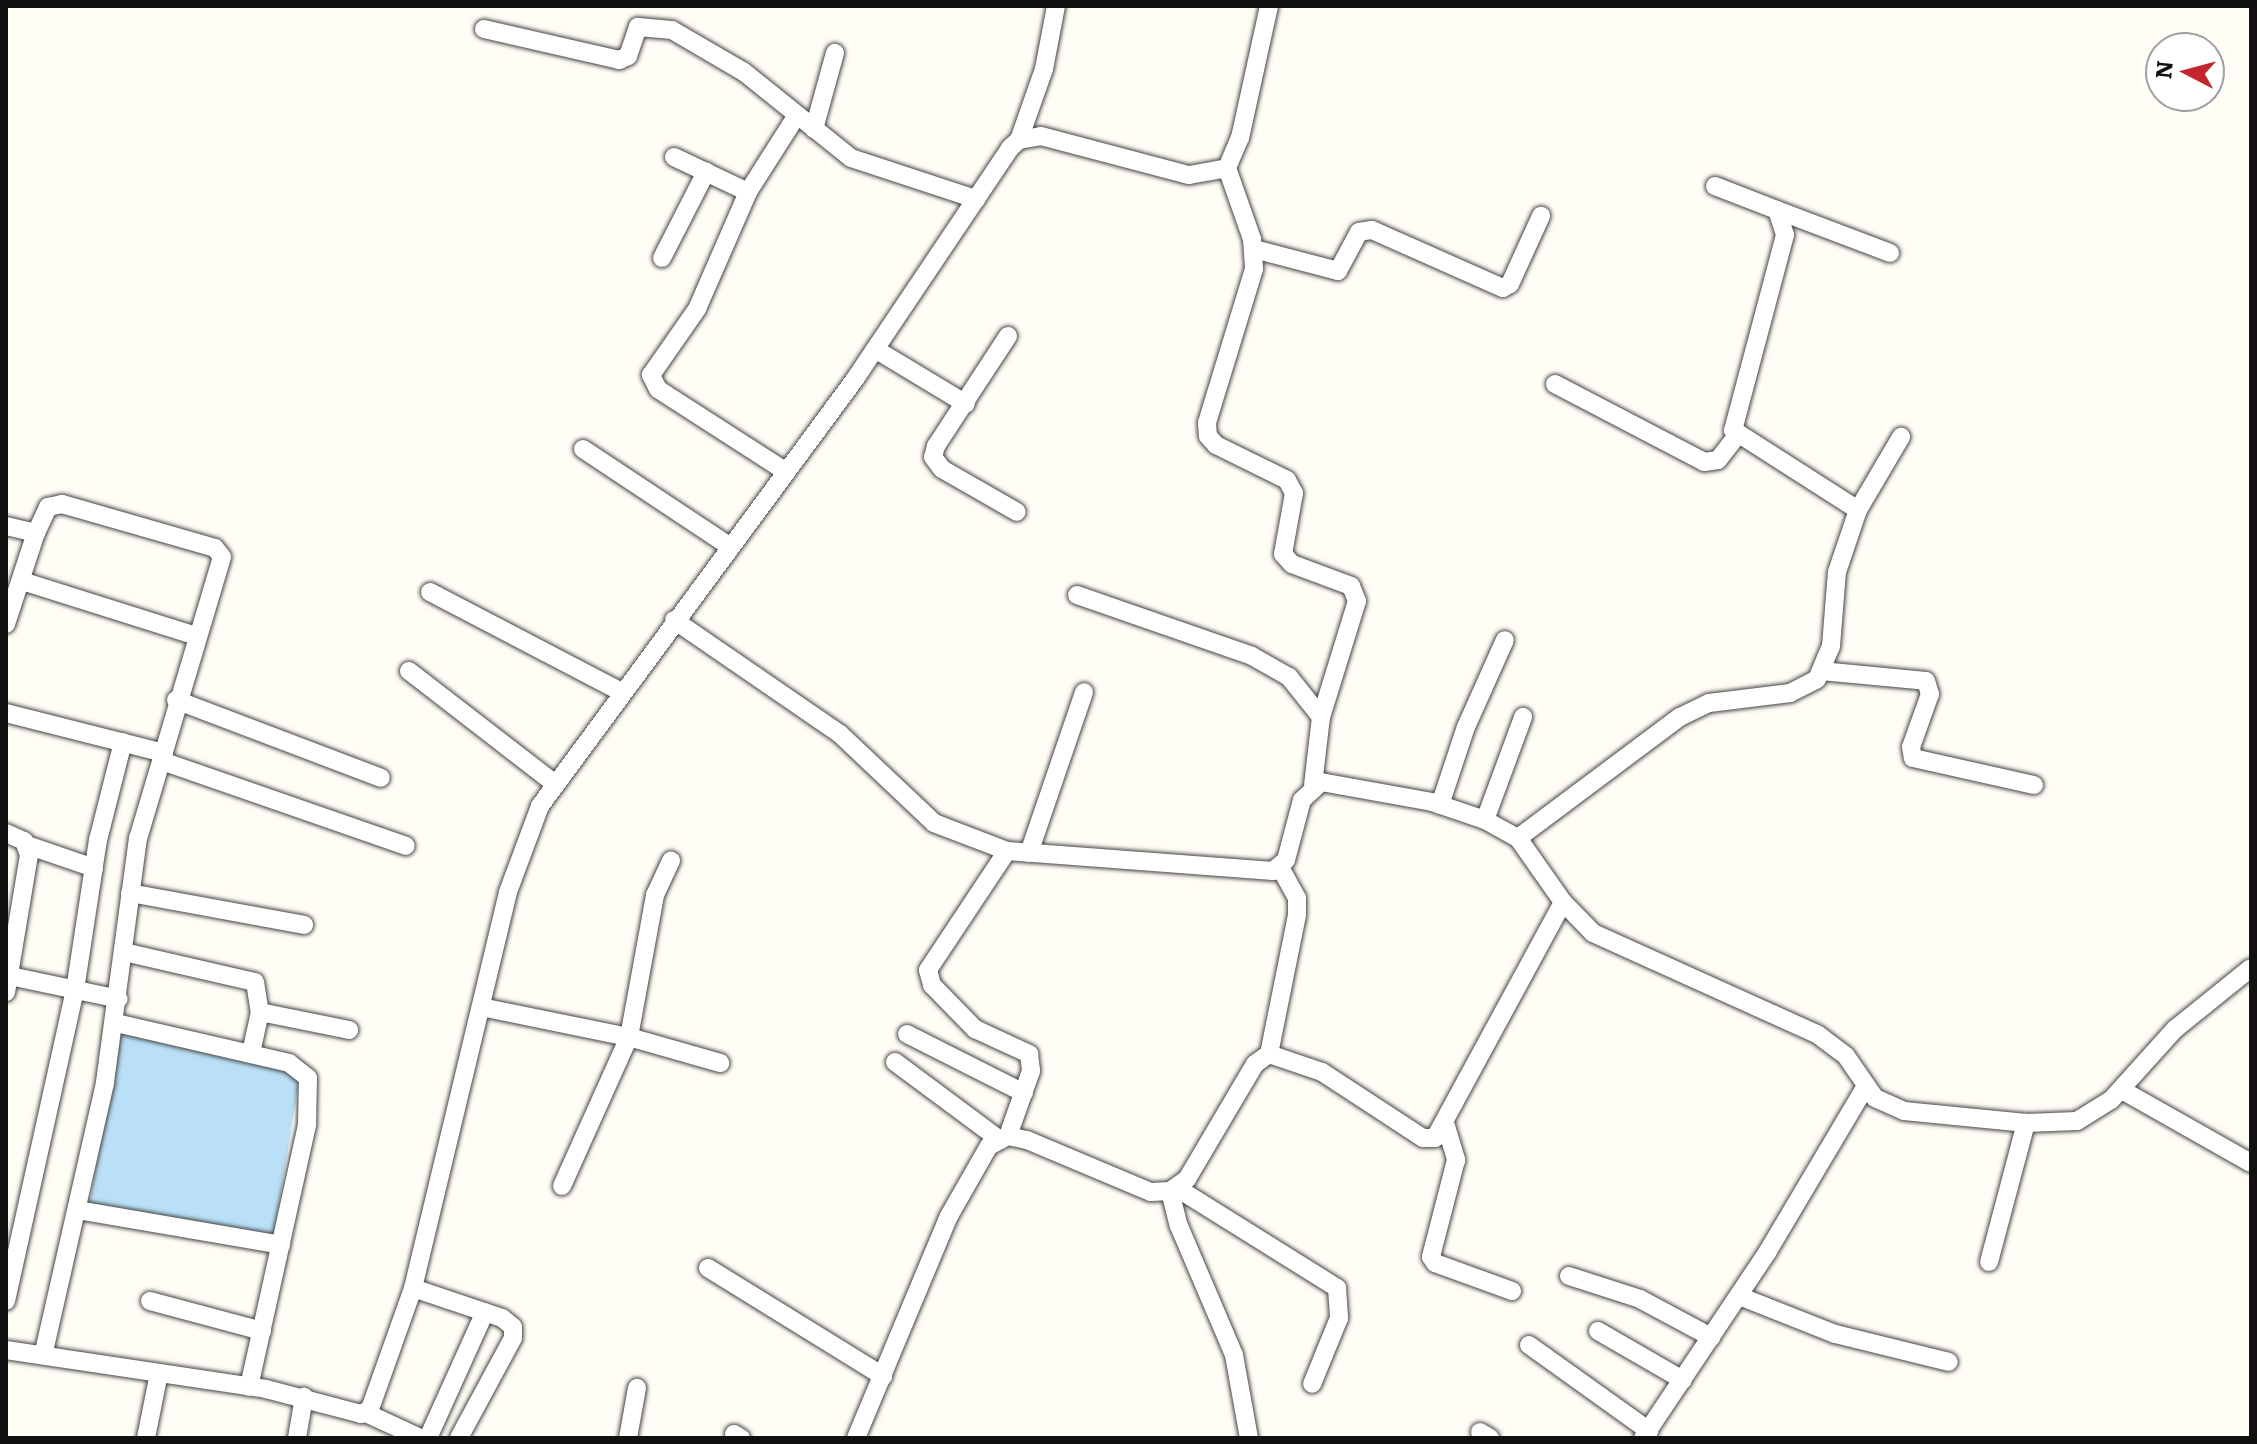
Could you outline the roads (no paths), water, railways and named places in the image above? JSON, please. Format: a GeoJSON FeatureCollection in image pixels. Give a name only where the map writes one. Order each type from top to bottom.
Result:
{"type":"FeatureCollection","features":[{"type":"Feature","properties":{"kind":"street"},"geometry":{"type":"LineString","coordinates":[[366,1413],[413,1288],[516,860],[531,822],[621,692],[875,349],[1019,140],[1044,69],[1056,6]]}},
{"type":"Feature","properties":{"kind":"street"},"geometry":{"type":"LineString","coordinates":[[1249,1438],[1234,1355],[1179,1226],[1173,1190],[1255,1064],[1269,1054],[1297,915],[1297,898],[1280,867],[1302,800],[1313,785],[1321,717],[1355,616],[1355,592],[1343,582],[1287,560],[1283,544],[1292,486],[1216,445],[1207,430],[1248,300],[1254,249],[1227,168],[1240,138],[1269,6]]}},
{"type":"Feature","properties":{"kind":"street"},"geometry":{"type":"LineString","coordinates":[[484,29],[619,60],[628,56],[638,27],[672,30],[744,72],[861,164],[976,199]]}},
{"type":"Feature","properties":{"kind":"street"},"geometry":{"type":"LineString","coordinates":[[814,129],[835,53]]}},
{"type":"Feature","properties":{"kind":"street"},"geometry":{"type":"LineString","coordinates":[[785,471],[651,380],[653,369],[704,295],[748,192],[797,115]]}},
{"type":"Feature","properties":{"kind":"street"},"geometry":{"type":"LineString","coordinates":[[1019,140],[1056,138],[1189,175],[1227,168]]}},
{"type":"Feature","properties":{"kind":"street"},"geometry":{"type":"LineString","coordinates":[[674,157],[748,192]]}},
{"type":"Feature","properties":{"kind":"street"},"geometry":{"type":"LineString","coordinates":[[662,258],[706,172]]}},
{"type":"Feature","properties":{"kind":"street"},"geometry":{"type":"LineString","coordinates":[[1715,186],[1890,253]]}},
{"type":"Feature","properties":{"kind":"street"},"geometry":{"type":"LineString","coordinates":[[1555,384],[1704,462],[1718,460],[1737,436],[1735,411],[1783,252],[1784,225],[1777,210]]}},
{"type":"Feature","properties":{"kind":"street"},"geometry":{"type":"LineString","coordinates":[[1254,249],[1334,272],[1359,232],[1372,230],[1503,288],[1541,216]]}},
{"type":"Feature","properties":{"kind":"street"},"geometry":{"type":"LineString","coordinates":[[1008,336],[936,446],[936,463],[1017,512]]}},
{"type":"Feature","properties":{"kind":"street"},"geometry":{"type":"LineString","coordinates":[[875,349],[966,404]]}},
{"type":"Feature","properties":{"kind":"street"},"geometry":{"type":"LineString","coordinates":[[1737,436],[1858,510]]}},
{"type":"Feature","properties":{"kind":"street"},"geometry":{"type":"LineString","coordinates":[[1518,838],[1680,717],[1709,703],[1790,693],[1805,688],[1821,671],[1831,646],[1837,572],[1858,510],[1901,437]]}},
{"type":"Feature","properties":{"kind":"street"},"geometry":{"type":"LineString","coordinates":[[583,449],[729,546]]}},
{"type":"Feature","properties":{"kind":"street"},"geometry":{"type":"LineString","coordinates":[[6,624],[36,533],[48,507],[62,504],[215,548],[220,568],[176,700],[163,757],[138,838],[116,1023],[43,1355]]}},
{"type":"Feature","properties":{"kind":"street"},"geometry":{"type":"LineString","coordinates":[[6,526],[36,533]]}},
{"type":"Feature","properties":{"kind":"street"},"geometry":{"type":"LineString","coordinates":[[22,581],[196,636]]}},
{"type":"Feature","properties":{"kind":"street"},"geometry":{"type":"LineString","coordinates":[[430,592],[621,692]]}},
{"type":"Feature","properties":{"kind":"street"},"geometry":{"type":"LineString","coordinates":[[1077,595],[1252,656],[1289,677],[1321,717]]}},
{"type":"Feature","properties":{"kind":"street"},"geometry":{"type":"LineString","coordinates":[[674,620],[840,734],[934,823],[1007,851],[1205,869],[1263,872],[1280,867]]}},
{"type":"Feature","properties":{"kind":"street"},"geometry":{"type":"LineString","coordinates":[[1440,805],[1466,727],[1505,640]]}},
{"type":"Feature","properties":{"kind":"street"},"geometry":{"type":"LineString","coordinates":[[409,671],[555,784]]}},
{"type":"Feature","properties":{"kind":"street"},"geometry":{"type":"LineString","coordinates":[[1821,671],[1926,681],[1930,694],[1911,747],[1913,758],[2034,785]]}},
{"type":"Feature","properties":{"kind":"street"},"geometry":{"type":"LineString","coordinates":[[1029,853],[1084,692]]}},
{"type":"Feature","properties":{"kind":"street"},"geometry":{"type":"LineString","coordinates":[[176,700],[381,778]]}},
{"type":"Feature","properties":{"kind":"street"},"geometry":{"type":"LineString","coordinates":[[6,713],[123,742],[406,846]]}},
{"type":"Feature","properties":{"kind":"street"},"geometry":{"type":"LineString","coordinates":[[1485,820],[1523,717]]}},
{"type":"Feature","properties":{"kind":"street"},"geometry":{"type":"LineString","coordinates":[[6,1301],[75,990],[94,868],[123,742]]}},
{"type":"Feature","properties":{"kind":"street"},"geometry":{"type":"LineString","coordinates":[[1313,785],[1333,782],[1440,805],[1485,820],[1518,838],[1580,922],[1614,945],[1817,1034],[1846,1056],[1866,1086],[1886,1106],[1904,1111],[2026,1123],[2077,1121],[2122,1090],[2175,1029],[2251,968]]}},
{"type":"Feature","properties":{"kind":"street"},"geometry":{"type":"LineString","coordinates":[[6,833],[27,845],[94,868]]}},
{"type":"Feature","properties":{"kind":"street"},"geometry":{"type":"LineString","coordinates":[[27,845],[8,984],[75,990],[119,999]]}},
{"type":"Feature","properties":{"kind":"street"},"geometry":{"type":"LineString","coordinates":[[856,1438],[949,1216],[979,1160],[1004,1138],[1024,1093],[1032,1062],[1025,1049],[975,1029],[928,977],[938,950],[1007,851]]}},
{"type":"Feature","properties":{"kind":"street"},"geometry":{"type":"LineString","coordinates":[[562,1186],[629,1037],[655,895],[671,861]]}},
{"type":"Feature","properties":{"kind":"street"},"geometry":{"type":"LineString","coordinates":[[130,893],[304,925]]}},
{"type":"Feature","properties":{"kind":"street"},"geometry":{"type":"LineString","coordinates":[[1269,1054],[1322,1072],[1423,1138],[1435,1138],[1563,902]]}},
{"type":"Feature","properties":{"kind":"street"},"geometry":{"type":"LineString","coordinates":[[124,952],[250,978],[259,992],[260,1012],[251,1053]]}},
{"type":"Feature","properties":{"kind":"street"},"geometry":{"type":"LineString","coordinates":[[481,1007],[629,1037],[720,1063]]}},
{"type":"Feature","properties":{"kind":"street"},"geometry":{"type":"LineString","coordinates":[[260,1012],[349,1030]]}},
{"type":"Feature","properties":{"kind":"street"},"geometry":{"type":"LineString","coordinates":[[116,1023],[251,1053],[297,1067],[309,1084],[307,1125],[249,1387]]}},
{"type":"Feature","properties":{"kind":"street"},"geometry":{"type":"LineString","coordinates":[[907,1034],[1024,1093]]}},
{"type":"Feature","properties":{"kind":"street"},"geometry":{"type":"LineString","coordinates":[[895,1062],[1004,1138],[1151,1192],[1173,1190],[1337,1288],[1339,1318],[1312,1384]]}},
{"type":"Feature","properties":{"kind":"street"},"geometry":{"type":"LineString","coordinates":[[1529,1345],[1646,1434],[1739,1296],[1866,1086]]}},
{"type":"Feature","properties":{"kind":"street"},"geometry":{"type":"LineString","coordinates":[[2122,1090],[2251,1163]]}},
{"type":"Feature","properties":{"kind":"street"},"geometry":{"type":"LineString","coordinates":[[1445,1123],[1456,1160],[1431,1257],[1435,1263],[1512,1291]]}},
{"type":"Feature","properties":{"kind":"street"},"geometry":{"type":"LineString","coordinates":[[1989,1262],[2026,1123]]}},
{"type":"Feature","properties":{"kind":"street"},"geometry":{"type":"LineString","coordinates":[[77,1210],[281,1245]]}},
{"type":"Feature","properties":{"kind":"street"},"geometry":{"type":"LineString","coordinates":[[708,1268],[883,1376]]}},
{"type":"Feature","properties":{"kind":"street"},"geometry":{"type":"LineString","coordinates":[[1569,1276],[1640,1299],[1711,1337]]}},
{"type":"Feature","properties":{"kind":"street"},"geometry":{"type":"LineString","coordinates":[[413,1288],[508,1321],[514,1331],[459,1438]]}},
{"type":"Feature","properties":{"kind":"street"},"geometry":{"type":"LineString","coordinates":[[1739,1296],[1835,1334],[1949,1362]]}},
{"type":"Feature","properties":{"kind":"street"},"geometry":{"type":"LineString","coordinates":[[150,1301],[262,1331]]}},
{"type":"Feature","properties":{"kind":"street"},"geometry":{"type":"LineString","coordinates":[[428,1438],[485,1312]]}},
{"type":"Feature","properties":{"kind":"street"},"geometry":{"type":"LineString","coordinates":[[1598,1331],[1683,1380]]}},
{"type":"Feature","properties":{"kind":"street"},"geometry":{"type":"LineString","coordinates":[[6,1350],[304,1397],[366,1413],[420,1438]]}},
{"type":"Feature","properties":{"kind":"street"},"geometry":{"type":"LineString","coordinates":[[146,1438],[159,1373]]}},
{"type":"Feature","properties":{"kind":"street"},"geometry":{"type":"LineString","coordinates":[[628,1438],[637,1388]]}},
{"type":"Feature","properties":{"kind":"street"},"geometry":{"type":"LineString","coordinates":[[297,1438],[304,1397]]}},
{"type":"Feature","properties":{"kind":"water"},"geometry":{"type":"Polygon","coordinates":[[[118,1033],[302,1063],[273,1240],[89,1209],[118,1033]]]}}]}
